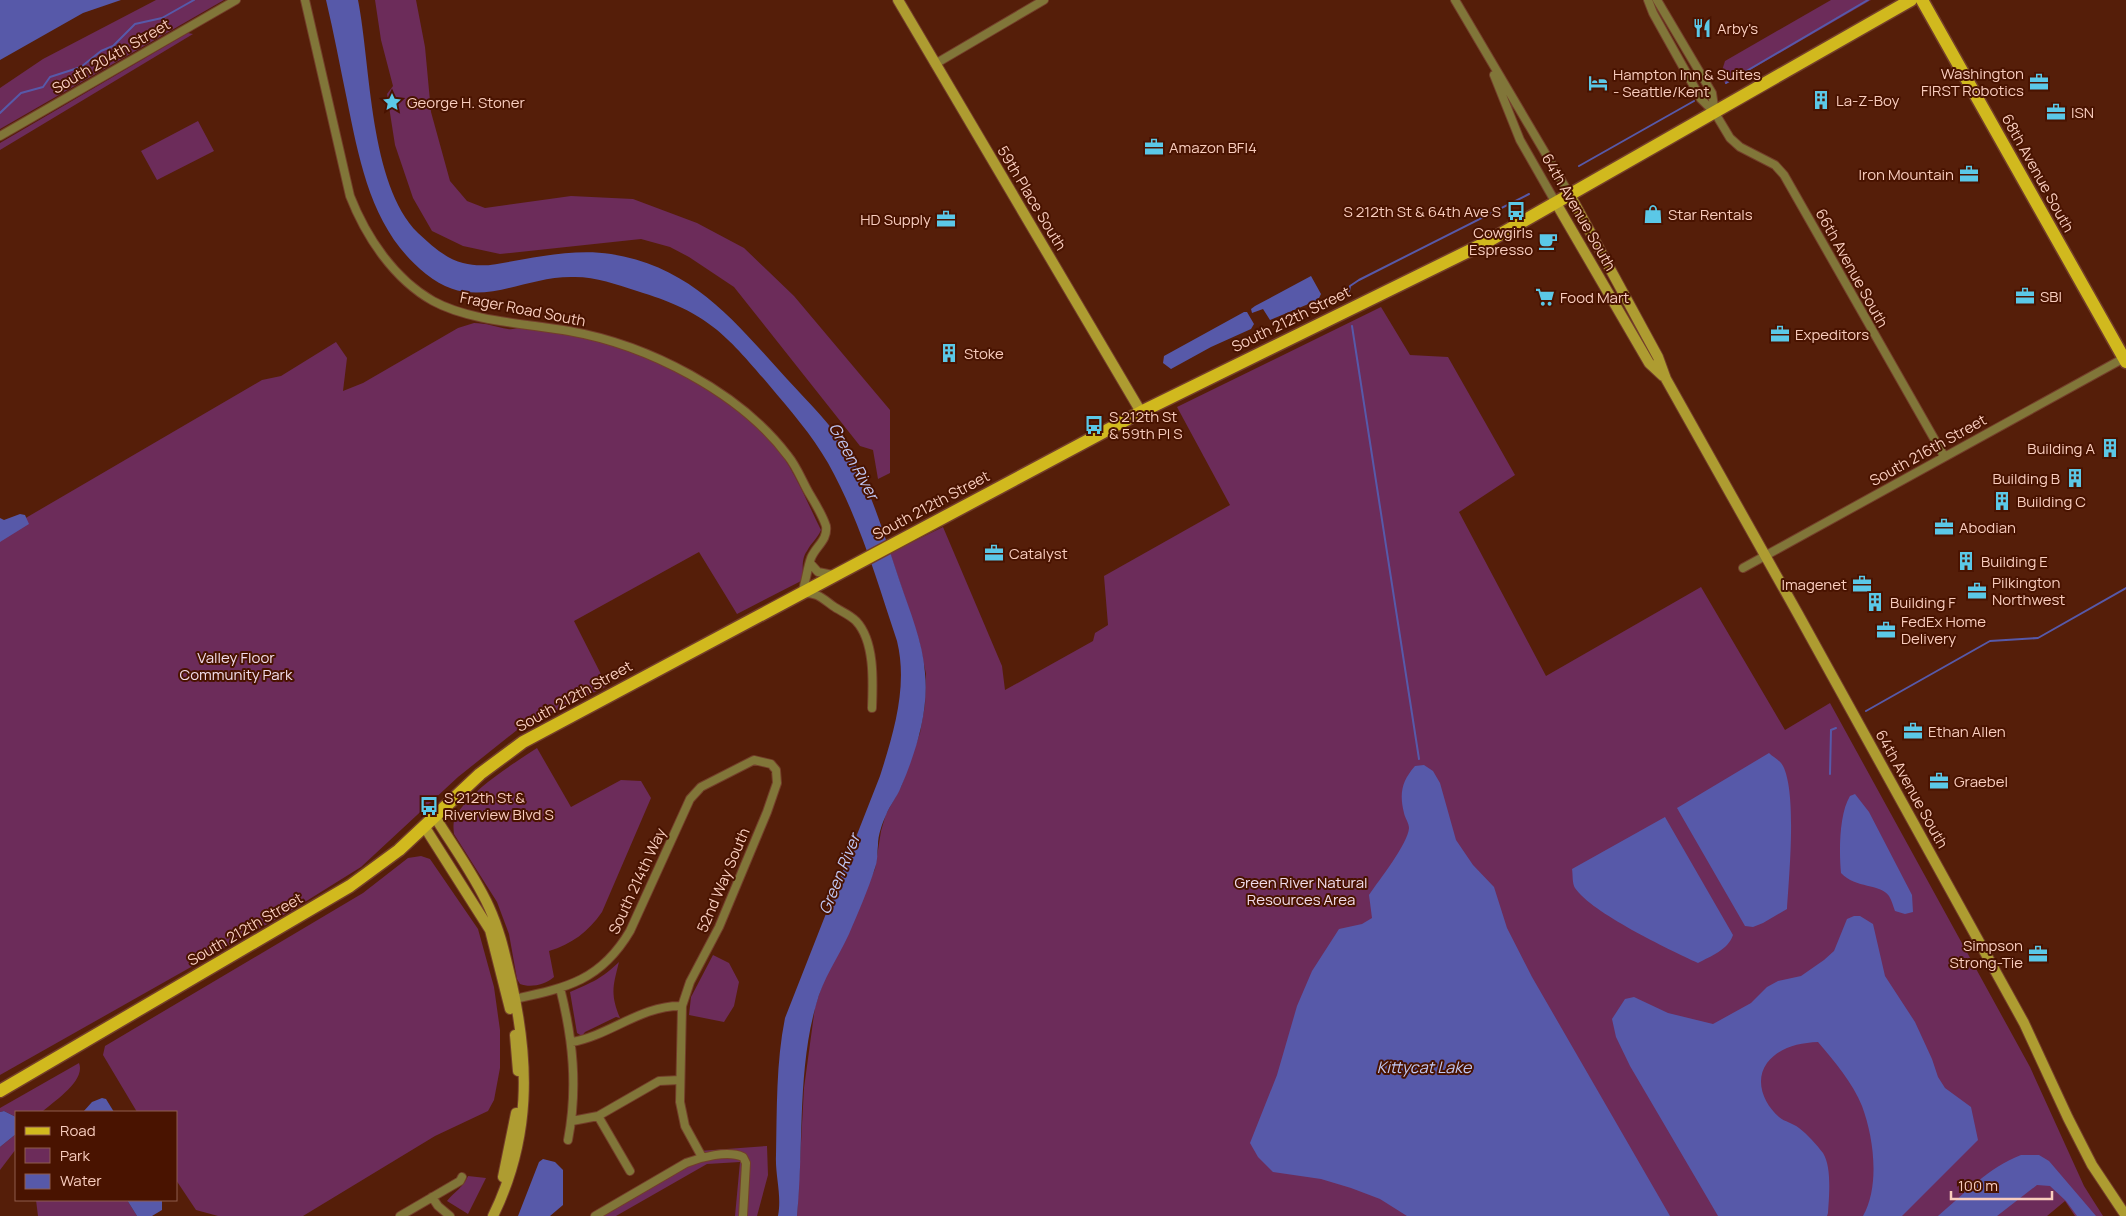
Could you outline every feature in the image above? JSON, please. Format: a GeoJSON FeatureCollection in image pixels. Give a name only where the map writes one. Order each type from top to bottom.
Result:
{"type":"FeatureCollection","features":[{"type":"Feature","properties":{"kind":"main road","name":"South 212th Street"},"geometry":{"type":"LineString","coordinates":[[0,1091],[350,886],[377,868],[487,768],[523,742],[1141,412],[1485,243],[1911,0]]}},
{"type":"Feature","properties":{"kind":"main road","name":"68th Avenue South"},"geometry":{"type":"LineString","coordinates":[[1922,0],[2125,359]]}},
{"type":"Feature","properties":{"kind":"street","name":"South 204th Street"},"geometry":{"type":"LineString","coordinates":[[0,136],[236,0]]}},
{"type":"Feature","properties":{"kind":"street","name":"Frager Road South"},"geometry":{"type":"LineString","coordinates":[[305,0],[350,196],[361,221],[375,244],[399,274],[416,290],[443,306],[507,322],[572,332],[628,348],[685,371],[727,397],[764,429],[789,457],[824,521],[826,534],[810,563],[808,577],[802,593]]}},
{"type":"Feature","properties":{"kind":"street","name":"59th Place South"},"geometry":{"type":"LineString","coordinates":[[898,0],[1141,412]]}},
{"type":"Feature","properties":{"kind":"street"},"geometry":{"type":"LineString","coordinates":[[935,64],[1044,0]]}},
{"type":"Feature","properties":{"kind":"street","name":"64th Avenue South"},"geometry":{"type":"LineString","coordinates":[[1455,0],[1570,195],[1658,357],[1666,379],[1766,555],[2026,1028],[2092,1165],[2126,1216]]}},
{"type":"Feature","properties":{"kind":"street","name":"66th Avenue South"},"geometry":{"type":"LineString","coordinates":[[1648,0],[1653,13],[1701,99],[1715,113],[1735,143],[1775,165],[1784,175],[1944,456]]}},
{"type":"Feature","properties":{"kind":"street","name":"66th Avenue South"},"geometry":{"type":"LineString","coordinates":[[1657,0],[1712,93],[1715,113]]}},
{"type":"Feature","properties":{"kind":"street","name":"64th Avenue South"},"geometry":{"type":"LineString","coordinates":[[1484,50],[1520,140],[1649,363],[1666,379]]}},
{"type":"Feature","properties":{"kind":"street","name":"South 216th Street"},"geometry":{"type":"LineString","coordinates":[[1744,568],[1944,456],[2125,359]]}},
{"type":"Feature","properties":{"kind":"street"},"geometry":{"type":"LineString","coordinates":[[810,563],[818,572],[834,575],[827,586],[826,598]]}},
{"type":"Feature","properties":{"kind":"street"},"geometry":{"type":"LineString","coordinates":[[802,593],[815,594],[826,598],[831,605],[855,620],[864,636],[872,675],[872,708]]}},
{"type":"Feature","properties":{"kind":"street","name":"South 214th Way"},"geometry":{"type":"LineString","coordinates":[[512,1000],[575,984],[604,966],[620,949],[630,931],[690,799],[702,787],[754,760],[771,764]]}},
{"type":"Feature","properties":{"kind":"street","name":"52nd Way South"},"geometry":{"type":"LineString","coordinates":[[702,1157],[682,1117],[680,1080],[682,1006],[690,982],[723,918],[768,809],[777,782],[776,770],[771,764]]}},
{"type":"Feature","properties":{"kind":"street"},"geometry":{"type":"LineString","coordinates":[[435,816],[488,905],[504,948],[512,1000],[518,1096],[515,1122],[503,1174],[494,1201],[486,1216]]}},
{"type":"Feature","properties":{"kind":"street"},"geometry":{"type":"LineString","coordinates":[[424,826],[490,930],[512,1000],[524,1049],[521,1127],[508,1180],[493,1216]]}},
{"type":"Feature","properties":{"kind":"street"},"geometry":{"type":"LineString","coordinates":[[560,988],[572,1042],[574,1087],[572,1121],[568,1140]]}},
{"type":"Feature","properties":{"kind":"street"},"geometry":{"type":"LineString","coordinates":[[572,1042],[588,1039],[658,1007],[682,1006]]}},
{"type":"Feature","properties":{"kind":"street"},"geometry":{"type":"LineString","coordinates":[[572,1121],[598,1116],[659,1081],[680,1080]]}},
{"type":"Feature","properties":{"kind":"street"},"geometry":{"type":"LineString","coordinates":[[598,1116],[630,1171]]}},
{"type":"Feature","properties":{"kind":"street"},"geometry":{"type":"LineString","coordinates":[[595,1216],[686,1163],[702,1157],[736,1155],[744,1159],[746,1172],[743,1216]]}},
{"type":"Feature","properties":{"kind":"street"},"geometry":{"type":"LineString","coordinates":[[400,1216],[460,1181],[462,1177]]}},
{"type":"Feature","properties":{"kind":"street"},"geometry":{"type":"LineString","coordinates":[[432,1197],[438,1206],[450,1216]]}},
{"type":"Feature","properties":{"kind":"green space"},"geometry":{"type":"Polygon","coordinates":[[[156,0],[224,0],[0,129],[0,88],[43,59],[156,0]]]}},
{"type":"Feature","properties":{"kind":"green space"},"geometry":{"type":"Polygon","coordinates":[[[375,0],[416,0],[425,47],[431,112],[450,181],[467,201],[485,208],[571,196],[633,199],[697,223],[744,248],[794,296],[890,410],[890,473],[878,479],[873,450],[860,446],[734,287],[689,257],[670,247],[641,239],[500,254],[463,246],[432,231],[413,198],[395,145],[387,94],[393,86],[381,40],[375,0]]]}},
{"type":"Feature","properties":{"kind":"green space"},"geometry":{"type":"Polygon","coordinates":[[[1831,0],[1871,0],[1726,84],[1720,77],[1725,61],[1831,0]]]}},
{"type":"Feature","properties":{"kind":"green space"},"geometry":{"type":"Polygon","coordinates":[[[188,33],[193,34],[0,150],[0,143],[188,33]]]}},
{"type":"Feature","properties":{"kind":"green space"},"geometry":{"type":"Polygon","coordinates":[[[198,121],[214,151],[157,180],[141,151],[198,121]]]}},
{"type":"Feature","properties":{"kind":"green space","name":"Green River Natural Resources Area"},"geometry":{"type":"Polygon","coordinates":[[[1381,307],[1410,355],[1448,357],[1515,475],[1459,512],[1546,676],[1701,587],[1785,730],[1830,703],[2030,1067],[2084,1186],[2103,1216],[2075,1216],[2065,1201],[2047,1216],[797,1216],[804,1088],[815,1007],[824,980],[875,869],[881,831],[886,814],[901,787],[920,733],[925,705],[926,674],[919,640],[890,553],[943,527],[1002,666],[1005,690],[1093,641],[1095,633],[1108,625],[1104,576],[1230,505],[1177,407],[1381,307]]]}},
{"type":"Feature","properties":{"kind":"green space","name":"Valley Floor Community Park"},"geometry":{"type":"Polygon","coordinates":[[[474,323],[510,329],[526,327],[557,330],[590,337],[625,349],[694,381],[725,401],[752,422],[774,444],[788,464],[821,530],[805,554],[803,580],[737,614],[699,552],[574,621],[607,686],[517,730],[458,777],[361,867],[292,910],[0,1075],[0,533],[262,380],[281,376],[336,342],[347,358],[343,391],[363,383],[458,328],[474,323]]]}},
{"type":"Feature","properties":{"kind":"green space"},"geometry":{"type":"Polygon","coordinates":[[[537,748],[571,807],[621,780],[641,781],[651,798],[602,912],[591,926],[579,936],[565,945],[549,951],[554,977],[542,984],[528,986],[520,984],[517,979],[509,934],[497,902],[454,834],[454,820],[456,814],[475,793],[537,748]]]}},
{"type":"Feature","properties":{"kind":"green space"},"geometry":{"type":"Polygon","coordinates":[[[421,856],[430,859],[478,929],[494,987],[500,1030],[500,1068],[494,1100],[488,1111],[435,1136],[303,1216],[218,1216],[196,1210],[178,1183],[178,1111],[136,1111],[103,1055],[105,1046],[363,893],[408,858],[421,856]]]}},
{"type":"Feature","properties":{"kind":"green space"},"geometry":{"type":"Polygon","coordinates":[[[713,955],[729,963],[739,982],[734,1006],[724,1022],[689,1015],[691,997],[713,955]]]}},
{"type":"Feature","properties":{"kind":"green space"},"geometry":{"type":"Polygon","coordinates":[[[619,962],[615,978],[614,996],[620,1018],[616,1017],[585,1032],[582,1036],[577,1033],[570,992],[596,980],[619,962]]]}},
{"type":"Feature","properties":{"kind":"green space"},"geometry":{"type":"Polygon","coordinates":[[[79,1063],[80,1070],[74,1084],[43,1111],[15,1111],[15,1116],[4,1111],[0,1112],[0,1108],[79,1063]]]}},
{"type":"Feature","properties":{"kind":"green space"},"geometry":{"type":"Polygon","coordinates":[[[15,1135],[15,1150],[0,1170],[0,1147],[15,1135]]]}},
{"type":"Feature","properties":{"kind":"green space"},"geometry":{"type":"Polygon","coordinates":[[[767,1146],[768,1175],[757,1216],[735,1216],[740,1162],[707,1164],[616,1216],[598,1216],[702,1156],[699,1151],[767,1146]]]}},
{"type":"Feature","properties":{"kind":"green space"},"geometry":{"type":"Polygon","coordinates":[[[468,1176],[486,1178],[468,1214],[447,1201],[468,1176]]]}},
{"type":"Feature","properties":{"kind":"green space"},"geometry":{"type":"Polygon","coordinates":[[[36,1201],[128,1201],[137,1216],[38,1216],[36,1201]]]}},
{"type":"Feature","properties":{"kind":"water"},"geometry":{"type":"Polygon","coordinates":[[[0,0],[121,0],[83,13],[0,60],[0,0]]]}},
{"type":"Feature","properties":{"kind":"water","name":"Green River"},"geometry":{"type":"Polygon","coordinates":[[[326,0],[358,0],[374,123],[381,155],[390,185],[402,212],[423,238],[451,258],[471,265],[494,264],[568,253],[590,252],[611,254],[640,261],[666,271],[689,284],[710,300],[749,337],[827,422],[857,466],[871,498],[919,638],[924,661],[925,702],[912,760],[880,830],[877,862],[869,885],[849,934],[831,968],[816,1005],[810,1030],[803,1083],[797,1216],[778,1216],[779,1201],[776,1163],[778,1086],[785,1018],[880,776],[890,743],[900,692],[900,658],[897,641],[858,528],[828,463],[808,433],[739,351],[712,326],[697,316],[661,299],[613,283],[588,278],[552,279],[479,293],[462,291],[444,286],[426,274],[408,257],[393,238],[381,217],[363,172],[326,0]]]}},
{"type":"Feature","properties":{"kind":"water"},"geometry":{"type":"Polygon","coordinates":[[[1311,276],[1321,294],[1318,300],[1270,320],[1263,309],[1252,313],[1251,309],[1255,306],[1311,276]]]}},
{"type":"Feature","properties":{"kind":"water"},"geometry":{"type":"Polygon","coordinates":[[[1247,312],[1254,324],[1251,329],[1211,347],[1171,369],[1163,363],[1164,356],[1247,312]]]}},
{"type":"Feature","properties":{"kind":"water"},"geometry":{"type":"Polygon","coordinates":[[[20,514],[25,515],[29,524],[0,542],[0,518],[4,520],[20,514]]]}},
{"type":"Feature","properties":{"kind":"water"},"geometry":{"type":"Polygon","coordinates":[[[1769,753],[1783,766],[1790,795],[1791,835],[1787,909],[1753,927],[1745,926],[1677,808],[1769,753]]]}},
{"type":"Feature","properties":{"kind":"water","name":"Kittycat Lake"},"geometry":{"type":"Polygon","coordinates":[[[1424,765],[1433,771],[1440,783],[1456,840],[1473,865],[1494,887],[1507,928],[1532,977],[1670,1216],[1407,1216],[1380,1199],[1351,1188],[1321,1179],[1273,1172],[1258,1157],[1250,1143],[1277,1075],[1297,1006],[1312,971],[1339,929],[1362,924],[1372,918],[1369,895],[1399,852],[1409,828],[1402,799],[1404,782],[1415,766],[1424,765]]]}},
{"type":"Feature","properties":{"kind":"water"},"geometry":{"type":"Polygon","coordinates":[[[1855,794],[1869,812],[1912,895],[1913,912],[1905,914],[1895,911],[1889,896],[1885,892],[1854,882],[1841,873],[1840,844],[1842,823],[1846,804],[1850,796],[1855,794]]]}},
{"type":"Feature","properties":{"kind":"water"},"geometry":{"type":"Polygon","coordinates":[[[1665,817],[1733,935],[1723,949],[1698,963],[1650,940],[1613,919],[1584,898],[1573,884],[1572,869],[1665,817]]]}},
{"type":"Feature","properties":{"kind":"water"},"geometry":{"type":"Polygon","coordinates":[[[1860,916],[1873,924],[1885,976],[1915,1022],[1938,1077],[1945,1088],[1971,1107],[1978,1140],[1902,1216],[1863,1216],[1872,1191],[1873,1162],[1870,1132],[1862,1106],[1837,1065],[1818,1042],[1803,1043],[1778,1053],[1767,1063],[1761,1077],[1761,1085],[1765,1099],[1774,1112],[1781,1119],[1802,1130],[1823,1153],[1829,1174],[1827,1216],[1718,1216],[1630,1066],[1616,1037],[1612,1019],[1625,999],[1634,997],[1668,1013],[1713,1024],[1751,1003],[1767,987],[1778,981],[1801,976],[1824,960],[1834,951],[1847,919],[1860,916]]]}},
{"type":"Feature","properties":{"kind":"water"},"geometry":{"type":"Polygon","coordinates":[[[102,1098],[106,1099],[113,1111],[84,1111],[92,1102],[102,1098]]]}},
{"type":"Feature","properties":{"kind":"water"},"geometry":{"type":"Polygon","coordinates":[[[4,1111],[15,1116],[15,1135],[0,1147],[0,1112],[4,1111]]]}},
{"type":"Feature","properties":{"kind":"water"},"geometry":{"type":"Polygon","coordinates":[[[2021,1155],[2039,1155],[2049,1161],[2096,1216],[2077,1216],[2066,1201],[2050,1186],[2037,1185],[1997,1216],[1938,1216],[1998,1166],[2021,1155]]]}},
{"type":"Feature","properties":{"kind":"water"},"geometry":{"type":"Polygon","coordinates":[[[543,1159],[555,1162],[563,1170],[563,1205],[550,1216],[518,1216],[539,1162],[543,1159]]]}},
{"type":"Feature","properties":{"kind":"water"},"geometry":{"type":"Polygon","coordinates":[[[128,1201],[162,1201],[162,1210],[152,1216],[137,1216],[128,1201]]]}},
{"type":"Feature","properties":{"kind":"waterway"},"geometry":{"type":"LineString","coordinates":[[0,113],[21,93],[43,87],[50,77],[81,67],[101,51],[113,46],[135,24],[162,18],[194,0]]}},
{"type":"Feature","properties":{"kind":"waterway"},"geometry":{"type":"LineString","coordinates":[[1726,83],[1868,0]]}},
{"type":"Feature","properties":{"kind":"waterway"},"geometry":{"type":"LineString","coordinates":[[1579,166],[1694,101]]}},
{"type":"Feature","properties":{"kind":"waterway"},"geometry":{"type":"LineString","coordinates":[[1349,291],[1350,286],[1359,280],[1529,194]]}},
{"type":"Feature","properties":{"kind":"waterway"},"geometry":{"type":"LineString","coordinates":[[1352,326],[1419,759]]}},
{"type":"Feature","properties":{"kind":"waterway"},"geometry":{"type":"LineString","coordinates":[[1866,711],[1990,641],[2038,638],[2126,588]]}},
{"type":"Feature","properties":{"kind":"waterway"},"geometry":{"type":"LineString","coordinates":[[1830,774],[1831,730],[1836,728]]}},
{"type":"Feature","properties":{"kind":"place","name":"Arby's"},"geometry":{"type":"Point","coordinates":[1702,28]}},
{"type":"Feature","properties":{"kind":"place","name":"Washington FIRST Robotics"},"geometry":{"type":"Point","coordinates":[2039,82]}},
{"type":"Feature","properties":{"kind":"place","name":"Hampton Inn & Suites - Seattle/Kent"},"geometry":{"type":"Point","coordinates":[1598,83]}},
{"type":"Feature","properties":{"kind":"place","name":"La-Z-Boy"},"geometry":{"type":"Point","coordinates":[1821,100]}},
{"type":"Feature","properties":{"kind":"place","name":"George H. Stoner"},"geometry":{"type":"Point","coordinates":[392,102]}},
{"type":"Feature","properties":{"kind":"place","name":"ISN"},"geometry":{"type":"Point","coordinates":[2056,112]}},
{"type":"Feature","properties":{"kind":"place","name":"Amazon BFI4"},"geometry":{"type":"Point","coordinates":[1154,147]}},
{"type":"Feature","properties":{"kind":"place","name":"Iron Mountain"},"geometry":{"type":"Point","coordinates":[1969,174]}},
{"type":"Feature","properties":{"kind":"place","name":"S 212th St & 64th Ave S"},"geometry":{"type":"Point","coordinates":[1516,211]}},
{"type":"Feature","properties":{"kind":"place","name":"Star Rentals"},"geometry":{"type":"Point","coordinates":[1653,214]}},
{"type":"Feature","properties":{"kind":"place","name":"HD Supply"},"geometry":{"type":"Point","coordinates":[946,219]}},
{"type":"Feature","properties":{"kind":"place","name":"Cowgirls Espresso"},"geometry":{"type":"Point","coordinates":[1548,241]}},
{"type":"Feature","properties":{"kind":"place","name":"SBI"},"geometry":{"type":"Point","coordinates":[2025,296]}},
{"type":"Feature","properties":{"kind":"place","name":"Food Mart"},"geometry":{"type":"Point","coordinates":[1545,297]}},
{"type":"Feature","properties":{"kind":"place","name":"Expeditors"},"geometry":{"type":"Point","coordinates":[1780,334]}},
{"type":"Feature","properties":{"kind":"place","name":"Stoke"},"geometry":{"type":"Point","coordinates":[949,353]}},
{"type":"Feature","properties":{"kind":"place","name":"S 212th St & 59th Pl S"},"geometry":{"type":"Point","coordinates":[1094,425]}},
{"type":"Feature","properties":{"kind":"place","name":"Building A"},"geometry":{"type":"Point","coordinates":[2110,448]}},
{"type":"Feature","properties":{"kind":"place","name":"Building B"},"geometry":{"type":"Point","coordinates":[2075,478]}},
{"type":"Feature","properties":{"kind":"place","name":"Building C"},"geometry":{"type":"Point","coordinates":[2002,501]}},
{"type":"Feature","properties":{"kind":"place","name":"Abodian"},"geometry":{"type":"Point","coordinates":[1944,527]}},
{"type":"Feature","properties":{"kind":"place","name":"Catalyst"},"geometry":{"type":"Point","coordinates":[994,553]}},
{"type":"Feature","properties":{"kind":"place","name":"Building E"},"geometry":{"type":"Point","coordinates":[1966,561]}},
{"type":"Feature","properties":{"kind":"place","name":"Imagenet"},"geometry":{"type":"Point","coordinates":[1862,584]}},
{"type":"Feature","properties":{"kind":"place","name":"Pilkington Northwest"},"geometry":{"type":"Point","coordinates":[1977,591]}},
{"type":"Feature","properties":{"kind":"place","name":"Building F"},"geometry":{"type":"Point","coordinates":[1875,602]}},
{"type":"Feature","properties":{"kind":"place","name":"FedEx Home Delivery"},"geometry":{"type":"Point","coordinates":[1886,630]}},
{"type":"Feature","properties":{"kind":"place","name":"Ethan Allen"},"geometry":{"type":"Point","coordinates":[1913,731]}},
{"type":"Feature","properties":{"kind":"place","name":"Graebel"},"geometry":{"type":"Point","coordinates":[1939,781]}},
{"type":"Feature","properties":{"kind":"place","name":"S 212th St & Riverview Blvd S"},"geometry":{"type":"Point","coordinates":[429,806]}},
{"type":"Feature","properties":{"kind":"place","name":"Simpson Strong-Tie"},"geometry":{"type":"Point","coordinates":[2038,954]}}]}
